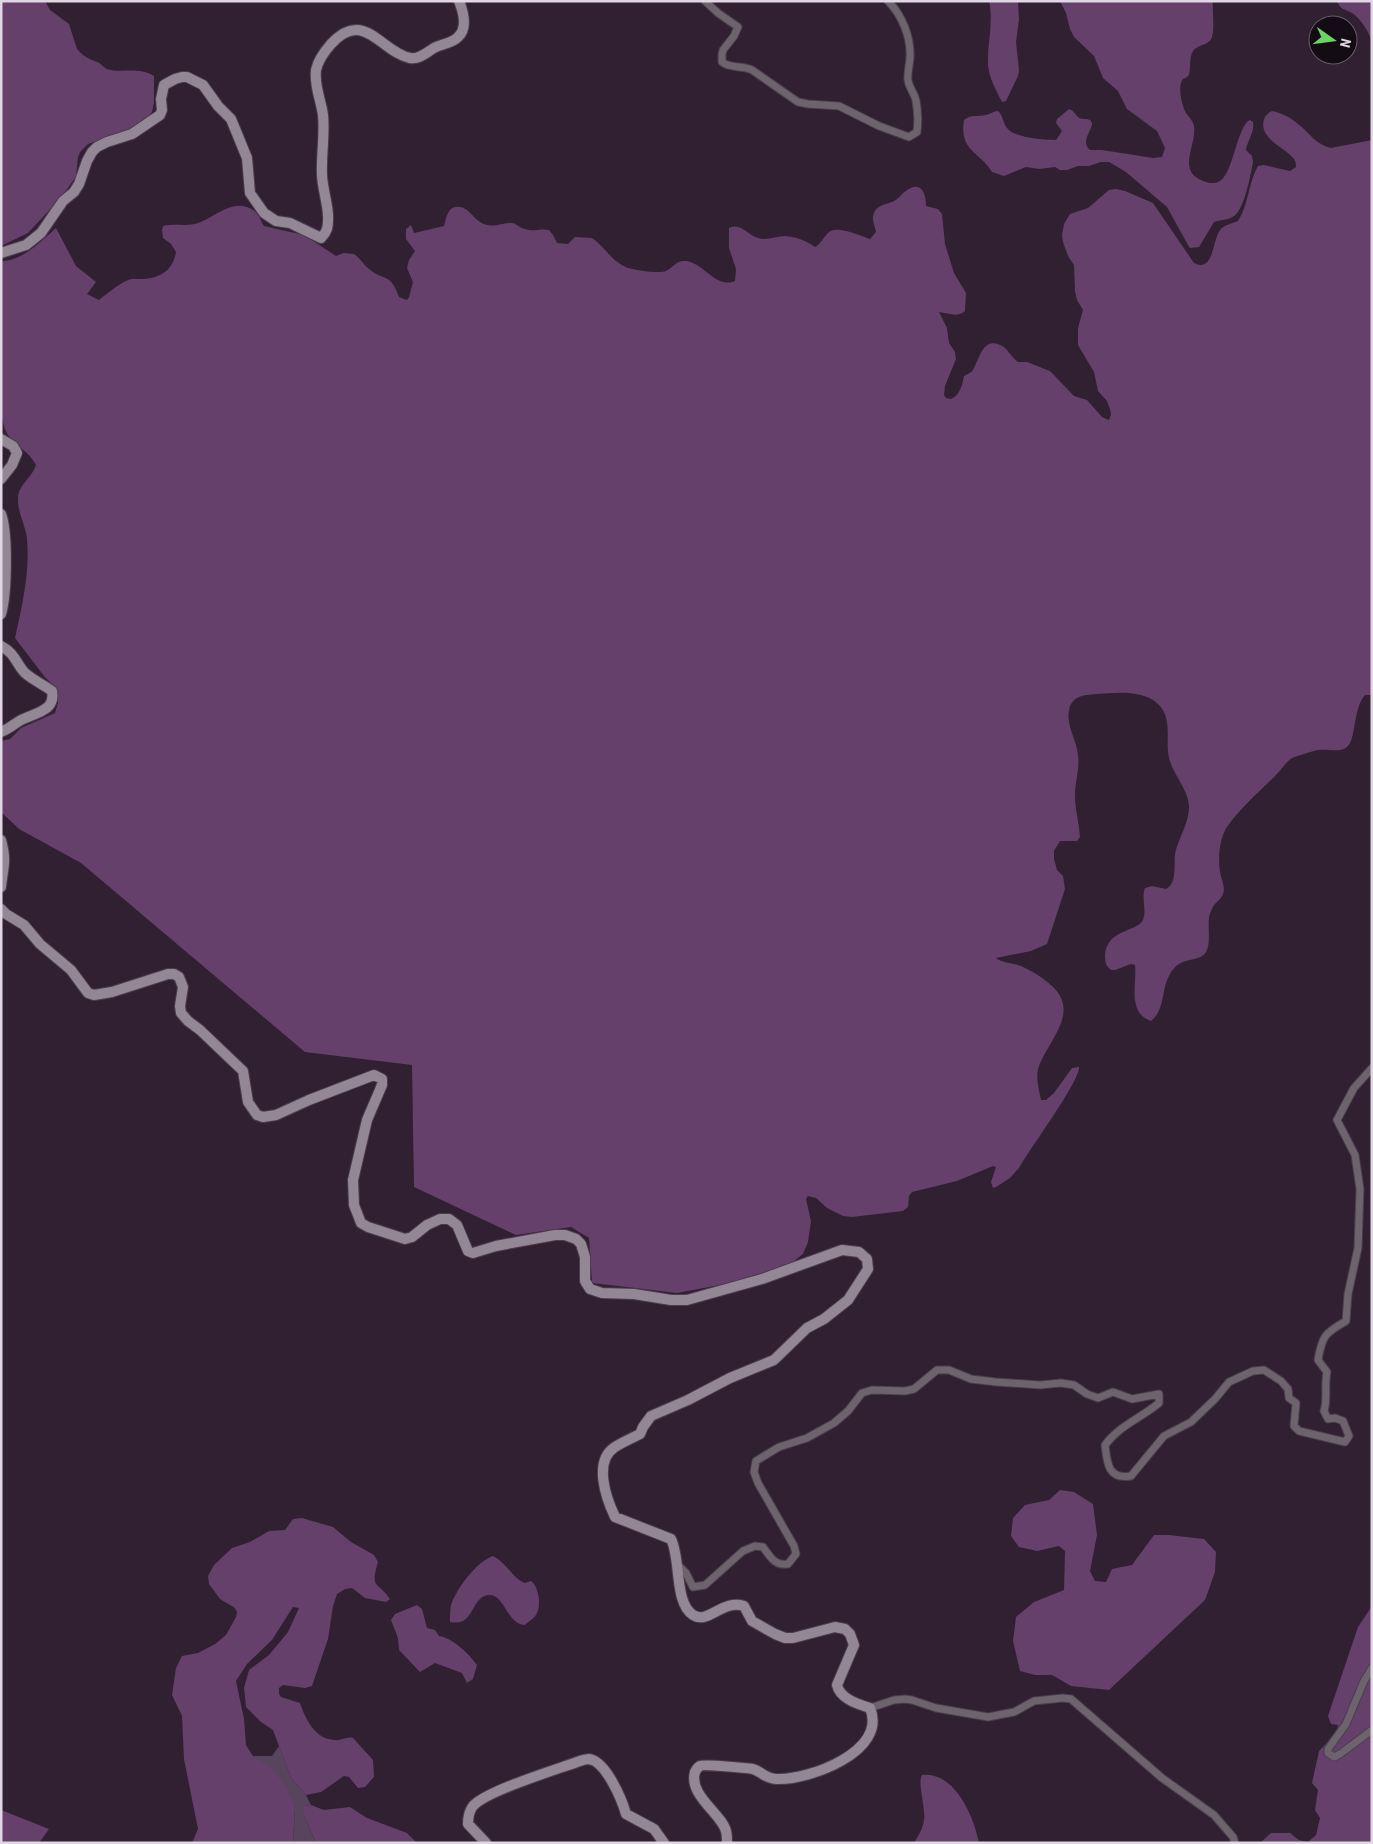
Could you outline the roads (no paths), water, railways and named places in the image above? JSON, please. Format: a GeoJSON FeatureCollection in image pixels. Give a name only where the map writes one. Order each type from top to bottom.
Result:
{"type":"FeatureCollection","features":[{"type":"Feature","properties":{"kind":"main road"},"geometry":{"type":"LineString","coordinates":[[1,253],[26,245],[40,233],[63,201],[74,192],[92,152],[107,142],[132,134],[160,115],[164,85],[182,77],[203,85],[218,106],[231,119],[247,158],[250,193],[264,213],[276,221],[296,225],[321,238],[327,229],[327,213],[322,176],[323,116],[316,81],[316,70],[321,58],[342,34],[354,31],[368,32],[402,55],[417,58],[439,45],[458,38],[463,24],[463,13],[459,1]]}},
{"type":"Feature","properties":{"kind":"main road"},"geometry":{"type":"LineString","coordinates":[[1,439],[13,446],[17,453],[12,465],[1,479]]}},
{"type":"Feature","properties":{"kind":"main road"},"geometry":{"type":"LineString","coordinates":[[1,514],[4,523],[6,572],[4,606],[1,614]]}},
{"type":"Feature","properties":{"kind":"main road"},"geometry":{"type":"LineString","coordinates":[[1,646],[10,651],[28,676],[52,691],[53,694],[48,708],[19,721],[11,728],[1,732]]}},
{"type":"Feature","properties":{"kind":"main road"},"geometry":{"type":"LineString","coordinates":[[1,840],[5,867],[1,887]]}},
{"type":"Feature","properties":{"kind":"main road"},"geometry":{"type":"LineString","coordinates":[[1,909],[33,933],[40,944],[71,970],[88,993],[94,995],[112,992],[168,974],[174,974],[179,977],[183,987],[181,1012],[188,1022],[200,1030],[243,1071],[248,1102],[258,1115],[263,1117],[276,1115],[374,1075],[382,1079],[382,1085],[366,1120],[353,1180],[356,1213],[361,1223],[368,1227],[405,1239],[412,1237],[427,1225],[440,1219],[449,1219],[457,1225],[468,1251],[473,1253],[496,1246],[555,1235],[565,1236],[576,1239],[582,1244],[585,1257],[585,1281],[590,1289],[602,1293],[634,1294],[671,1300],[687,1300],[762,1279],[842,1250],[859,1252],[867,1259],[868,1270],[848,1300],[824,1319],[807,1328],[774,1360],[730,1378],[688,1400],[651,1416],[643,1426],[640,1434],[614,1447],[607,1454],[603,1463],[603,1477],[610,1507],[615,1517],[672,1539],[676,1552],[678,1581],[686,1607],[692,1615],[698,1618],[714,1614],[730,1604],[737,1604],[744,1606],[752,1621],[785,1638],[793,1638],[835,1627],[845,1629],[850,1634],[854,1646],[838,1685],[838,1690],[846,1697],[870,1708],[873,1716],[872,1726],[863,1744],[844,1760],[824,1769],[776,1780],[764,1777],[752,1769],[707,1765],[699,1766],[695,1770],[694,1777],[698,1793],[726,1830],[727,1843]]}},
{"type":"Feature","properties":{"kind":"main road"},"geometry":{"type":"LineString","coordinates":[[486,1843],[468,1824],[468,1814],[474,1806],[488,1796],[588,1759],[600,1766],[621,1796],[626,1814],[654,1829],[664,1843]]}},
{"type":"Feature","properties":{"kind":"street"},"geometry":{"type":"LineString","coordinates":[[705,1],[738,27],[722,54],[722,62],[727,66],[746,67],[752,70],[798,102],[839,106],[886,129],[909,137],[917,132],[918,125],[916,101],[908,78],[910,43],[895,8],[888,1]]}},
{"type":"Feature","properties":{"kind":"street"},"geometry":{"type":"LineString","coordinates":[[676,1563],[686,1573],[693,1587],[704,1585],[743,1551],[755,1546],[763,1547],[776,1563],[781,1565],[788,1564],[796,1554],[794,1546],[758,1483],[754,1472],[756,1461],[779,1447],[807,1438],[834,1423],[848,1411],[862,1393],[872,1390],[905,1391],[914,1389],[938,1370],[950,1370],[971,1379],[996,1382],[1074,1385],[1087,1394],[1098,1398],[1113,1392],[1132,1398],[1159,1394],[1159,1403],[1123,1426],[1113,1434],[1105,1445],[1109,1466],[1114,1474],[1122,1478],[1131,1476],[1164,1436],[1191,1422],[1230,1382],[1253,1370],[1264,1370],[1270,1373],[1288,1389],[1289,1398],[1296,1402],[1294,1426],[1299,1431],[1345,1442],[1349,1436],[1343,1421],[1328,1419],[1324,1412],[1327,1401],[1325,1381],[1327,1372],[1318,1360],[1320,1344],[1328,1331],[1346,1321],[1348,1294],[1358,1248],[1360,1189],[1355,1155],[1337,1120],[1354,1088],[1372,1068]]}},
{"type":"Feature","properties":{"kind":"street"},"geometry":{"type":"LineString","coordinates":[[1372,1668],[1364,1680],[1346,1724],[1328,1750],[1328,1754],[1334,1757],[1340,1754],[1372,1730]]}},
{"type":"Feature","properties":{"kind":"street"},"geometry":{"type":"LineString","coordinates":[[870,1708],[894,1700],[912,1700],[936,1708],[988,1717],[1014,1712],[1034,1701],[1071,1699],[1162,1778],[1214,1814],[1233,1837],[1234,1843]]}}]}
